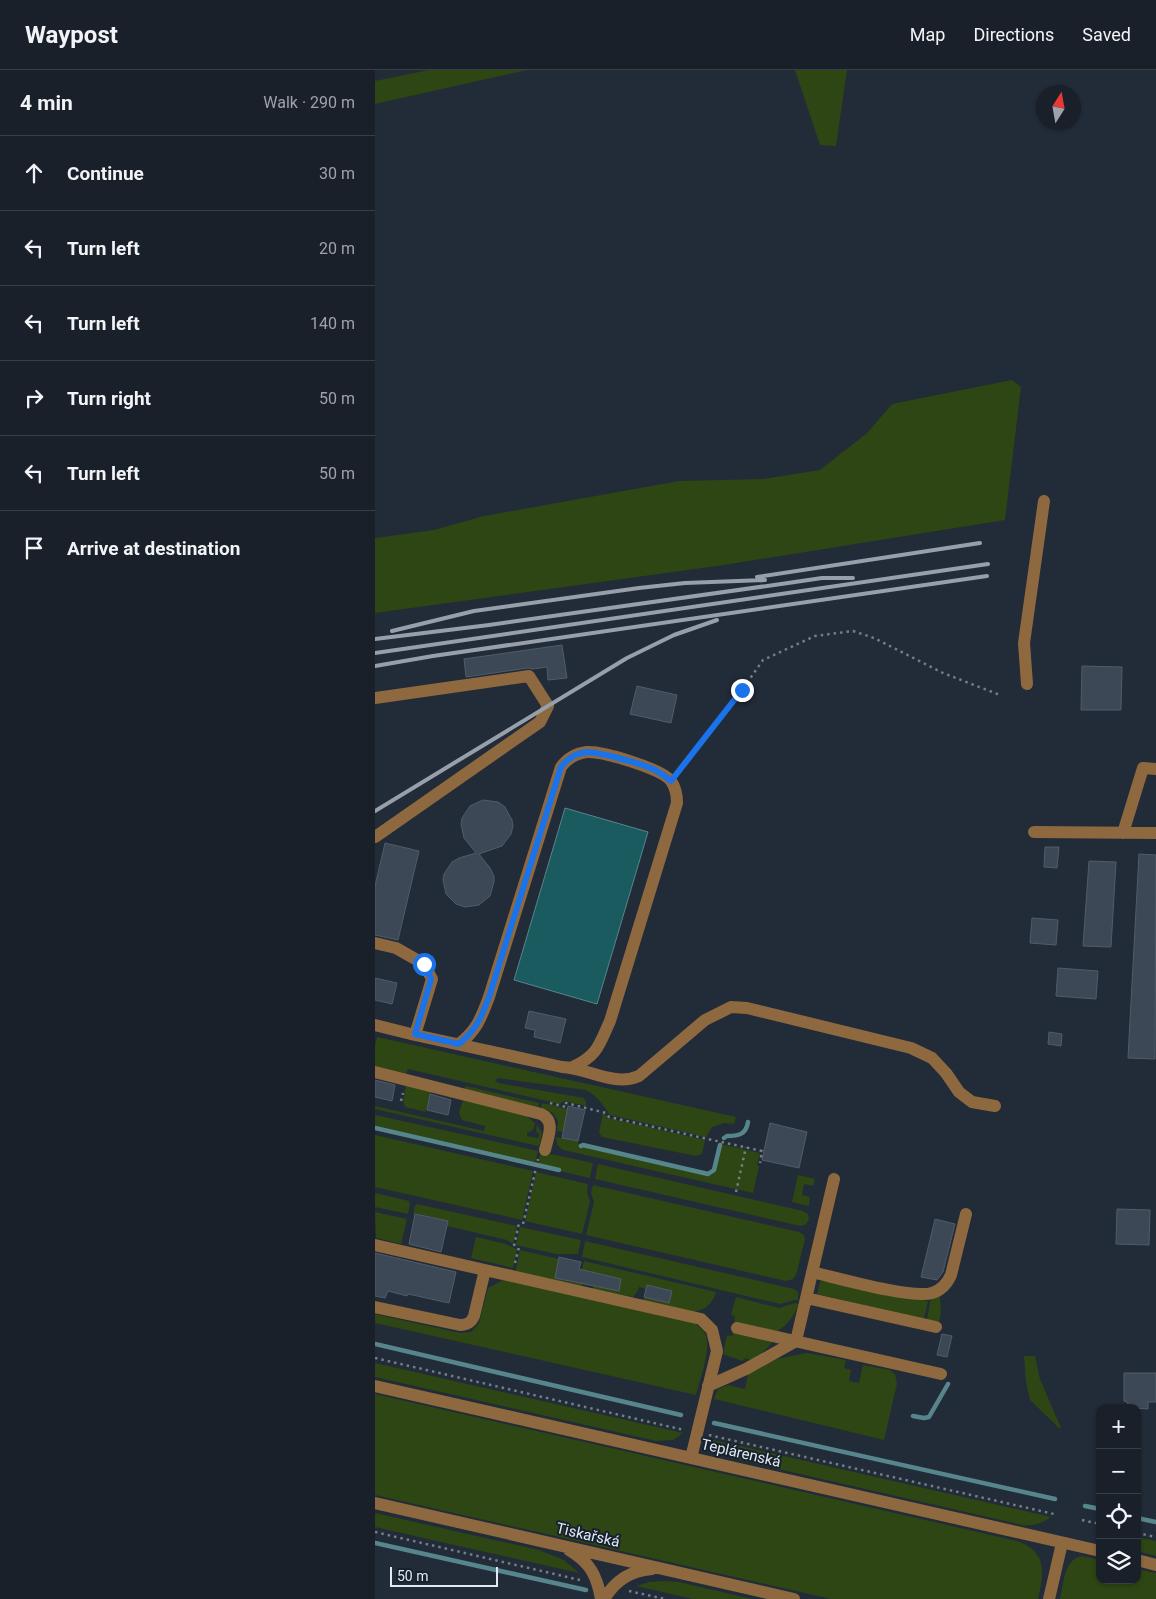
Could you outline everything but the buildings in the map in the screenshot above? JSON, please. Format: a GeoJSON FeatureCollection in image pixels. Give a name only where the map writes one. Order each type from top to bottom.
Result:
{"type":"FeatureCollection","features":[{"type":"Feature","properties":{"kind":"street"},"geometry":{"type":"LineString","coordinates":[[1027,684],[1024,643],[1044,501]]}},
{"type":"Feature","properties":{"kind":"street"},"geometry":{"type":"LineString","coordinates":[[375,698],[529,676],[548,706],[541,722],[375,837]]}},
{"type":"Feature","properties":{"kind":"street"},"geometry":{"type":"LineString","coordinates":[[459,1044],[477,1027],[489,997],[561,767],[566,760],[576,755],[587,752],[597,753],[653,769],[664,775],[671,781],[676,792],[677,803],[610,1021],[598,1049],[587,1060],[573,1067]]}},
{"type":"Feature","properties":{"kind":"street"},"geometry":{"type":"LineString","coordinates":[[1123,833],[1143,768],[1156,769]]}},
{"type":"Feature","properties":{"kind":"street"},"geometry":{"type":"LineString","coordinates":[[1034,832],[1156,833]]}},
{"type":"Feature","properties":{"kind":"street"},"geometry":{"type":"LineString","coordinates":[[375,943],[396,948],[424,964],[431,979],[415,1034]]}},
{"type":"Feature","properties":{"kind":"street"},"geometry":{"type":"LineString","coordinates":[[375,1025],[562,1067],[573,1067],[621,1081],[639,1076],[705,1020],[731,1006],[747,1008],[911,1048],[932,1058],[946,1073],[959,1092],[972,1102],[995,1106]]}},
{"type":"Feature","properties":{"kind":"street"},"geometry":{"type":"LineString","coordinates":[[375,1072],[541,1114],[549,1120],[550,1125],[542,1154]]}},
{"type":"Feature","properties":{"kind":"street"},"geometry":{"type":"LineString","coordinates":[[708,1386],[746,1369],[796,1341],[834,1179]]}},
{"type":"Feature","properties":{"kind":"street"},"geometry":{"type":"LineString","coordinates":[[812,1272],[914,1295],[932,1293],[947,1284],[951,1275],[966,1214]]}},
{"type":"Feature","properties":{"kind":"street"},"geometry":{"type":"LineString","coordinates":[[375,1244],[701,1320],[712,1330],[716,1344],[716,1356],[691,1458]]}},
{"type":"Feature","properties":{"kind":"street"},"geometry":{"type":"LineString","coordinates":[[375,1307],[466,1325],[471,1322],[474,1316],[485,1270]]}},
{"type":"Feature","properties":{"kind":"street"},"geometry":{"type":"LineString","coordinates":[[806,1298],[936,1327]]}},
{"type":"Feature","properties":{"kind":"street"},"geometry":{"type":"LineString","coordinates":[[737,1328],[941,1374]]}},
{"type":"Feature","properties":{"kind":"street","name":"Teplárenská"},"geometry":{"type":"LineString","coordinates":[[375,1386],[1096,1550]]}},
{"type":"Feature","properties":{"kind":"street","name":"Tiskařská"},"geometry":{"type":"LineString","coordinates":[[375,1503],[794,1599]]}},
{"type":"Feature","properties":{"kind":"street"},"geometry":{"type":"LineString","coordinates":[[1049,1599],[1062,1543]]}},
{"type":"Feature","properties":{"kind":"street"},"geometry":{"type":"LineString","coordinates":[[558,1545],[581,1557],[588,1564],[597,1580],[602,1599]]}},
{"type":"Feature","properties":{"kind":"street"},"geometry":{"type":"LineString","coordinates":[[1141,1561],[1156,1564]]}},
{"type":"Feature","properties":{"kind":"street"},"geometry":{"type":"LineString","coordinates":[[602,1599],[615,1584],[631,1573],[643,1570],[668,1570]]}},
{"type":"Feature","properties":{"kind":"path"},"geometry":{"type":"LineString","coordinates":[[671,781],[763,660],[815,636],[853,631],[874,638],[943,674],[1000,695]]}},
{"type":"Feature","properties":{"kind":"path"},"geometry":{"type":"LineString","coordinates":[[401,1101],[406,1080]]}},
{"type":"Feature","properties":{"kind":"path"},"geometry":{"type":"LineString","coordinates":[[547,1103],[565,1107],[566,1104],[606,1113],[609,1117],[762,1151],[760,1163]]}},
{"type":"Feature","properties":{"kind":"path"},"geometry":{"type":"LineString","coordinates":[[736,1192],[746,1147]]}},
{"type":"Feature","properties":{"kind":"path"},"geometry":{"type":"LineString","coordinates":[[514,1246],[542,1154]]}},
{"type":"Feature","properties":{"kind":"path"},"geometry":{"type":"LineString","coordinates":[[375,1358],[686,1430]]}},
{"type":"Feature","properties":{"kind":"path"},"geometry":{"type":"LineString","coordinates":[[707,1435],[1054,1514]]}},
{"type":"Feature","properties":{"kind":"path"},"geometry":{"type":"LineString","coordinates":[[1082,1520],[1096,1523]]}},
{"type":"Feature","properties":{"kind":"path"},"geometry":{"type":"LineString","coordinates":[[375,1532],[584,1580]]}},
{"type":"Feature","properties":{"kind":"path"},"geometry":{"type":"LineString","coordinates":[[1141,1533],[1156,1537]]}},
{"type":"Feature","properties":{"kind":"path"},"geometry":{"type":"LineString","coordinates":[[629,1591],[665,1599]]}},
{"type":"Feature","properties":{"kind":"shaded area"},"geometry":{"type":"Polygon","coordinates":[[[429,70],[527,70],[375,104],[375,81],[429,70]]]}},
{"type":"Feature","properties":{"kind":"shaded area"},"geometry":{"type":"Polygon","coordinates":[[[795,70],[847,70],[836,146],[820,145],[795,70]]]}},
{"type":"Feature","properties":{"kind":"shaded area"},"geometry":{"type":"Polygon","coordinates":[[[1012,380],[1021,387],[1005,520],[724,565],[375,613],[375,538],[434,530],[484,516],[679,481],[763,479],[820,470],[867,433],[892,404],[1012,380]]]}},
{"type":"Feature","properties":{"kind":"shaded area"},"geometry":{"type":"Polygon","coordinates":[[[565,808],[648,832],[597,1004],[514,980],[565,808]]]}},
{"type":"Feature","properties":{"kind":"shaded area"},"geometry":{"type":"Polygon","coordinates":[[[377,1037],[736,1117],[734,1124],[724,1123],[712,1127],[706,1137],[610,1115],[596,1097],[585,1090],[498,1078],[495,1080],[498,1083],[584,1098],[586,1106],[564,1101],[560,1104],[408,1069],[405,1077],[375,1066],[377,1037]]]}},
{"type":"Feature","properties":{"kind":"shaded area"},"geometry":{"type":"Polygon","coordinates":[[[406,1085],[431,1091],[426,1112],[405,1107],[403,1100],[406,1085]]]}},
{"type":"Feature","properties":{"kind":"shaded area"},"geometry":{"type":"Polygon","coordinates":[[[466,1086],[539,1103],[538,1108],[464,1091],[466,1086]]]}},
{"type":"Feature","properties":{"kind":"shaded area"},"geometry":{"type":"Polygon","coordinates":[[[463,1099],[523,1113],[535,1123],[533,1130],[527,1133],[527,1136],[538,1138],[537,1124],[542,1133],[540,1143],[538,1146],[375,1109],[375,1106],[484,1131],[485,1126],[462,1120],[459,1113],[463,1099]]]}},
{"type":"Feature","properties":{"kind":"shaded area"},"geometry":{"type":"Polygon","coordinates":[[[542,1103],[568,1109],[563,1132],[557,1131],[558,1121],[553,1113],[541,1108],[542,1103]]]}},
{"type":"Feature","properties":{"kind":"shaded area"},"geometry":{"type":"Polygon","coordinates":[[[603,1113],[608,1118],[705,1140],[702,1154],[696,1156],[602,1137],[599,1132],[603,1113]]]}},
{"type":"Feature","properties":{"kind":"shaded area"},"geometry":{"type":"Polygon","coordinates":[[[375,1115],[538,1151],[534,1165],[375,1129],[375,1115]]]}},
{"type":"Feature","properties":{"kind":"shaded area"},"geometry":{"type":"Polygon","coordinates":[[[375,1135],[533,1171],[522,1220],[375,1187],[375,1135]]]}},
{"type":"Feature","properties":{"kind":"shaded area"},"geometry":{"type":"Polygon","coordinates":[[[556,1137],[709,1175],[715,1171],[721,1144],[760,1153],[757,1165],[759,1166],[753,1193],[563,1150],[557,1145],[556,1137]]]}},
{"type":"Feature","properties":{"kind":"shaded area"},"geometry":{"type":"Polygon","coordinates":[[[541,1152],[593,1163],[590,1178],[537,1166],[541,1152]]]}},
{"type":"Feature","properties":{"kind":"shaded area"},"geometry":{"type":"Polygon","coordinates":[[[598,1164],[803,1211],[808,1214],[809,1220],[805,1225],[800,1226],[595,1179],[598,1164]]]}},
{"type":"Feature","properties":{"kind":"shaded area"},"geometry":{"type":"Polygon","coordinates":[[[536,1172],[588,1184],[587,1192],[590,1201],[582,1234],[525,1221],[536,1172]]]}},
{"type":"Feature","properties":{"kind":"shaded area"},"geometry":{"type":"Polygon","coordinates":[[[798,1175],[815,1179],[813,1186],[804,1184],[802,1195],[810,1197],[809,1206],[792,1202],[798,1175]]]}},
{"type":"Feature","properties":{"kind":"shaded area"},"geometry":{"type":"Polygon","coordinates":[[[593,1185],[799,1232],[804,1235],[805,1239],[796,1275],[793,1279],[786,1281],[586,1235],[594,1202],[591,1193],[593,1185]]]}},
{"type":"Feature","properties":{"kind":"shaded area"},"geometry":{"type":"Polygon","coordinates":[[[375,1193],[409,1201],[408,1214],[375,1207],[375,1193]]]}},
{"type":"Feature","properties":{"kind":"shaded area"},"geometry":{"type":"Polygon","coordinates":[[[417,1204],[517,1226],[513,1244],[507,1240],[447,1226],[447,1221],[416,1214],[413,1215],[417,1204]]]}},
{"type":"Feature","properties":{"kind":"shaded area"},"geometry":{"type":"Polygon","coordinates":[[[375,1212],[407,1219],[401,1244],[376,1238],[375,1212]]]}},
{"type":"Feature","properties":{"kind":"shaded area"},"geometry":{"type":"Polygon","coordinates":[[[520,1227],[581,1240],[578,1254],[556,1254],[516,1245],[520,1227]]]}},
{"type":"Feature","properties":{"kind":"shaded area"},"geometry":{"type":"Polygon","coordinates":[[[476,1237],[506,1244],[517,1249],[513,1268],[471,1258],[476,1237]]]}},
{"type":"Feature","properties":{"kind":"shaded area"},"geometry":{"type":"Polygon","coordinates":[[[585,1241],[794,1289],[798,1292],[798,1300],[780,1304],[582,1257],[585,1241]]]}},
{"type":"Feature","properties":{"kind":"shaded area"},"geometry":{"type":"Polygon","coordinates":[[[520,1250],[559,1259],[555,1278],[576,1283],[578,1277],[580,1277],[584,1261],[716,1292],[712,1301],[706,1307],[690,1312],[644,1301],[644,1297],[669,1303],[672,1291],[647,1285],[646,1289],[639,1287],[633,1297],[593,1289],[593,1285],[621,1279],[596,1273],[581,1286],[515,1273],[520,1250]]]}},
{"type":"Feature","properties":{"kind":"shaded area"},"geometry":{"type":"Polygon","coordinates":[[[503,1280],[693,1322],[705,1333],[707,1339],[705,1364],[696,1395],[375,1323],[375,1314],[460,1333],[471,1332],[479,1323],[488,1288],[503,1280]]]}},
{"type":"Feature","properties":{"kind":"shaded area"},"geometry":{"type":"Polygon","coordinates":[[[823,1280],[928,1301],[924,1319],[817,1294],[820,1282],[823,1280]]]}},
{"type":"Feature","properties":{"kind":"shaded area"},"geometry":{"type":"Polygon","coordinates":[[[940,1296],[941,1313],[939,1322],[927,1319],[931,1298],[940,1296]]]}},
{"type":"Feature","properties":{"kind":"shaded area"},"geometry":{"type":"Polygon","coordinates":[[[736,1297],[779,1308],[795,1303],[799,1304],[790,1320],[776,1332],[734,1323],[735,1316],[731,1315],[736,1297]]]}},
{"type":"Feature","properties":{"kind":"shaded area"},"geometry":{"type":"Polygon","coordinates":[[[733,1330],[772,1342],[757,1356],[750,1360],[746,1358],[742,1361],[723,1354],[727,1335],[732,1336],[733,1330]]]}},
{"type":"Feature","properties":{"kind":"shaded area"},"geometry":{"type":"Polygon","coordinates":[[[807,1353],[846,1360],[844,1368],[851,1370],[849,1381],[859,1383],[863,1365],[890,1370],[895,1374],[897,1384],[884,1440],[714,1399],[718,1389],[728,1385],[745,1389],[748,1374],[777,1359],[807,1353]]]}},
{"type":"Feature","properties":{"kind":"shaded area"},"geometry":{"type":"Polygon","coordinates":[[[1024,1356],[1035,1356],[1040,1379],[1061,1428],[1030,1400],[1026,1382],[1024,1356]]]}},
{"type":"Feature","properties":{"kind":"shaded area"},"geometry":{"type":"Polygon","coordinates":[[[375,1363],[683,1433],[673,1440],[656,1441],[375,1377],[375,1363]]]}},
{"type":"Feature","properties":{"kind":"shaded area"},"geometry":{"type":"Polygon","coordinates":[[[375,1394],[1017,1541],[1034,1551],[1039,1557],[1042,1581],[1038,1599],[831,1599],[375,1495],[375,1394]]]}},
{"type":"Feature","properties":{"kind":"shaded area"},"geometry":{"type":"Polygon","coordinates":[[[709,1439],[1051,1517],[1037,1524],[1022,1525],[731,1458],[717,1450],[709,1439]]]}},
{"type":"Feature","properties":{"kind":"shaded area"},"geometry":{"type":"Polygon","coordinates":[[[375,1513],[539,1550],[564,1560],[579,1573],[375,1527],[375,1513]]]}},
{"type":"Feature","properties":{"kind":"shaded area"},"geometry":{"type":"Polygon","coordinates":[[[1141,1538],[1156,1541],[1156,1556],[1141,1552],[1141,1538]]]}},
{"type":"Feature","properties":{"kind":"shaded area"},"geometry":{"type":"Polygon","coordinates":[[[1082,1556],[1096,1559],[1096,1584],[1141,1584],[1141,1570],[1156,1573],[1156,1599],[1060,1599],[1065,1573],[1071,1562],[1082,1556]]]}},
{"type":"Feature","properties":{"kind":"shaded area"},"geometry":{"type":"Polygon","coordinates":[[[649,1582],[679,1582],[752,1599],[693,1599],[636,1586],[649,1582]]]}},
{"type":"Feature","properties":{"kind":"waterway"},"geometry":{"type":"LineString","coordinates":[[724,1138],[741,1134],[748,1122]]}},
{"type":"Feature","properties":{"kind":"waterway"},"geometry":{"type":"LineString","coordinates":[[375,1128],[559,1170]]}},
{"type":"Feature","properties":{"kind":"waterway"},"geometry":{"type":"LineString","coordinates":[[581,1146],[708,1174],[714,1170],[720,1145]]}},
{"type":"Feature","properties":{"kind":"waterway"},"geometry":{"type":"LineString","coordinates":[[375,1344],[681,1415]]}},
{"type":"Feature","properties":{"kind":"waterway"},"geometry":{"type":"LineString","coordinates":[[913,1416],[929,1417],[948,1384]]}},
{"type":"Feature","properties":{"kind":"waterway"},"geometry":{"type":"LineString","coordinates":[[714,1423],[1055,1499]]}},
{"type":"Feature","properties":{"kind":"waterway"},"geometry":{"type":"LineString","coordinates":[[1085,1506],[1096,1508]]}},
{"type":"Feature","properties":{"kind":"waterway"},"geometry":{"type":"LineString","coordinates":[[1141,1519],[1156,1522]]}},
{"type":"Feature","properties":{"kind":"waterway"},"geometry":{"type":"LineString","coordinates":[[375,1543],[586,1590]]}},
{"type":"Feature","properties":{"kind":"railway"},"geometry":{"type":"LineString","coordinates":[[757,577],[980,543]]}},
{"type":"Feature","properties":{"kind":"railway"},"geometry":{"type":"LineString","coordinates":[[375,653],[988,564]]}},
{"type":"Feature","properties":{"kind":"railway"},"geometry":{"type":"LineString","coordinates":[[375,666],[987,576]]}},
{"type":"Feature","properties":{"kind":"railway"},"geometry":{"type":"LineString","coordinates":[[375,639],[489,625],[822,578],[853,578]]}},
{"type":"Feature","properties":{"kind":"railway"},"geometry":{"type":"LineString","coordinates":[[392,631],[474,611],[639,588],[685,583],[765,580]]}},
{"type":"Feature","properties":{"kind":"railway"},"geometry":{"type":"LineString","coordinates":[[375,811],[627,658],[674,635],[717,620]]}},
{"type":"Feature","properties":{"kind":"route"},"geometry":{"type":"LineString","coordinates":[[424,964],[431,979],[415,1034],[459,1044],[477,1027],[489,997],[561,767],[566,760],[587,752],[597,753],[653,769],[671,781],[742,690]]}}]}
